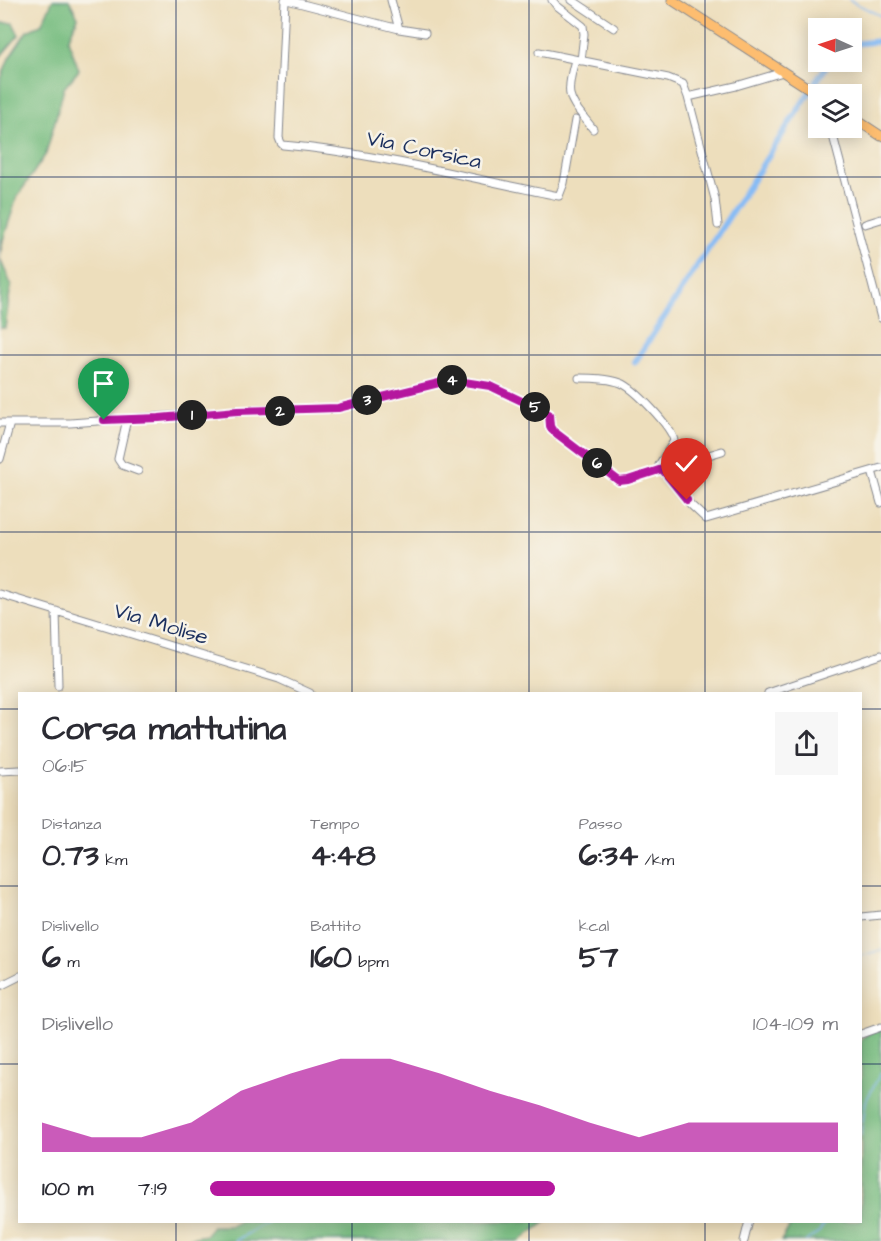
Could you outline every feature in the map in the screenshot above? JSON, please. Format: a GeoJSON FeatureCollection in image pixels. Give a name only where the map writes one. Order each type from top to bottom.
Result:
{"type":"FeatureCollection","features":[{"type":"Feature","properties":{"kind":"main road"},"geometry":{"type":"LineString","coordinates":[[672,0],[808,88]]}},
{"type":"Feature","properties":{"kind":"main road"},"geometry":{"type":"LineString","coordinates":[[862,124],[881,136]]}},
{"type":"Feature","properties":{"kind":"street"},"geometry":{"type":"LineString","coordinates":[[286,0],[399,29],[425,33]]}},
{"type":"Feature","properties":{"kind":"street","name":"Via Corsica"},"geometry":{"type":"LineString","coordinates":[[286,0],[280,143],[379,157],[559,196],[564,183],[575,120]]}},
{"type":"Feature","properties":{"kind":"street"},"geometry":{"type":"LineString","coordinates":[[390,0],[399,29]]}},
{"type":"Feature","properties":{"kind":"street"},"geometry":{"type":"LineString","coordinates":[[552,0],[580,22],[584,28],[578,60],[568,85],[569,93],[593,129]]}},
{"type":"Feature","properties":{"kind":"street"},"geometry":{"type":"LineString","coordinates":[[572,0],[614,28]]}},
{"type":"Feature","properties":{"kind":"street"},"geometry":{"type":"LineString","coordinates":[[539,52],[676,80],[684,85],[715,199],[718,225]]}},
{"type":"Feature","properties":{"kind":"street"},"geometry":{"type":"LineString","coordinates":[[688,97],[783,72]]}},
{"type":"Feature","properties":{"kind":"street"},"geometry":{"type":"LineString","coordinates":[[834,138],[880,313]]}},
{"type":"Feature","properties":{"kind":"street"},"geometry":{"type":"LineString","coordinates":[[865,224],[881,219]]}},
{"type":"Feature","properties":{"kind":"street"},"geometry":{"type":"LineString","coordinates":[[579,378],[624,384],[663,423],[673,435],[674,441],[660,467]]}},
{"type":"Feature","properties":{"kind":"street"},"geometry":{"type":"LineString","coordinates":[[0,423],[70,423],[237,411],[338,408],[437,382],[457,380],[490,386],[549,414],[552,430],[617,480],[625,481],[660,467],[722,451]]}},
{"type":"Feature","properties":{"kind":"street"},"geometry":{"type":"LineString","coordinates":[[127,419],[118,458],[122,465],[138,471]]}},
{"type":"Feature","properties":{"kind":"street"},"geometry":{"type":"LineString","coordinates":[[0,459],[10,423]]}},
{"type":"Feature","properties":{"kind":"street"},"geometry":{"type":"LineString","coordinates":[[660,467],[705,518],[881,468]]}},
{"type":"Feature","properties":{"kind":"street"},"geometry":{"type":"LineString","coordinates":[[872,471],[881,503]]}},
{"type":"Feature","properties":{"kind":"street","name":"Via Molise"},"geometry":{"type":"LineString","coordinates":[[0,594],[279,679],[308,692]]}},
{"type":"Feature","properties":{"kind":"street"},"geometry":{"type":"LineString","coordinates":[[56,610],[58,686]]}},
{"type":"Feature","properties":{"kind":"street"},"geometry":{"type":"LineString","coordinates":[[771,692],[881,655]]}},
{"type":"Feature","properties":{"kind":"street"},"geometry":{"type":"LineString","coordinates":[[0,771],[18,770]]}},
{"type":"Feature","properties":{"kind":"street"},"geometry":{"type":"LineString","coordinates":[[862,917],[881,915]]}},
{"type":"Feature","properties":{"kind":"street"},"geometry":{"type":"LineString","coordinates":[[0,986],[18,977]]}},
{"type":"Feature","properties":{"kind":"street"},"geometry":{"type":"LineString","coordinates":[[862,1034],[881,1027]]}},
{"type":"Feature","properties":{"kind":"street"},"geometry":{"type":"LineString","coordinates":[[744,1241],[748,1223]]}},
{"type":"Feature","properties":{"kind":"green space"},"geometry":{"type":"Polygon","coordinates":[[[53,0],[69,0],[78,17],[68,40],[79,70],[64,88],[46,154],[17,197],[3,240],[0,259],[0,81],[9,58],[27,31],[41,25],[53,0]]]}},
{"type":"Feature","properties":{"kind":"green space"},"geometry":{"type":"Polygon","coordinates":[[[0,23],[13,23],[19,35],[0,57],[0,23]]]}},
{"type":"Feature","properties":{"kind":"green space"},"geometry":{"type":"Polygon","coordinates":[[[0,259],[11,284],[5,328],[0,328],[0,259]]]}},
{"type":"Feature","properties":{"kind":"green space"},"geometry":{"type":"Polygon","coordinates":[[[881,1029],[881,1241],[781,1241],[792,1223],[862,1223],[862,1038],[872,1031],[881,1029]]]}},
{"type":"Feature","properties":{"kind":"green space"},"geometry":{"type":"Polygon","coordinates":[[[236,1223],[544,1223],[519,1241],[173,1241],[206,1235],[212,1226],[231,1226],[236,1223]]]}},
{"type":"Feature","properties":{"kind":"waterway"},"geometry":{"type":"LineString","coordinates":[[849,0],[881,16]]}},
{"type":"Feature","properties":{"kind":"waterway"},"geometry":{"type":"LineString","coordinates":[[862,43],[881,41]]}},
{"type":"Feature","properties":{"kind":"waterway"},"geometry":{"type":"LineString","coordinates":[[635,362],[823,72]]}},
{"type":"Feature","properties":{"kind":"waterway"},"geometry":{"type":"LineString","coordinates":[[862,956],[881,950]]}},
{"type":"Feature","properties":{"kind":"waterway"},"geometry":{"type":"LineString","coordinates":[[862,1128],[866,1101],[881,1072]]}},
{"type":"Feature","properties":{"kind":"waterway"},"geometry":{"type":"LineString","coordinates":[[235,1241],[266,1223]]}},
{"type":"Feature","properties":{"kind":"waterway"},"geometry":{"type":"LineString","coordinates":[[806,1241],[819,1232],[825,1223]]}},
{"type":"Feature","properties":{"kind":"route"},"geometry":{"type":"LineString","coordinates":[[104,420],[237,411],[338,408],[427,384],[451,380],[466,381],[499,389],[549,414],[550,426],[555,433],[577,447],[615,479],[625,481],[662,469],[687,500]]}}]}
